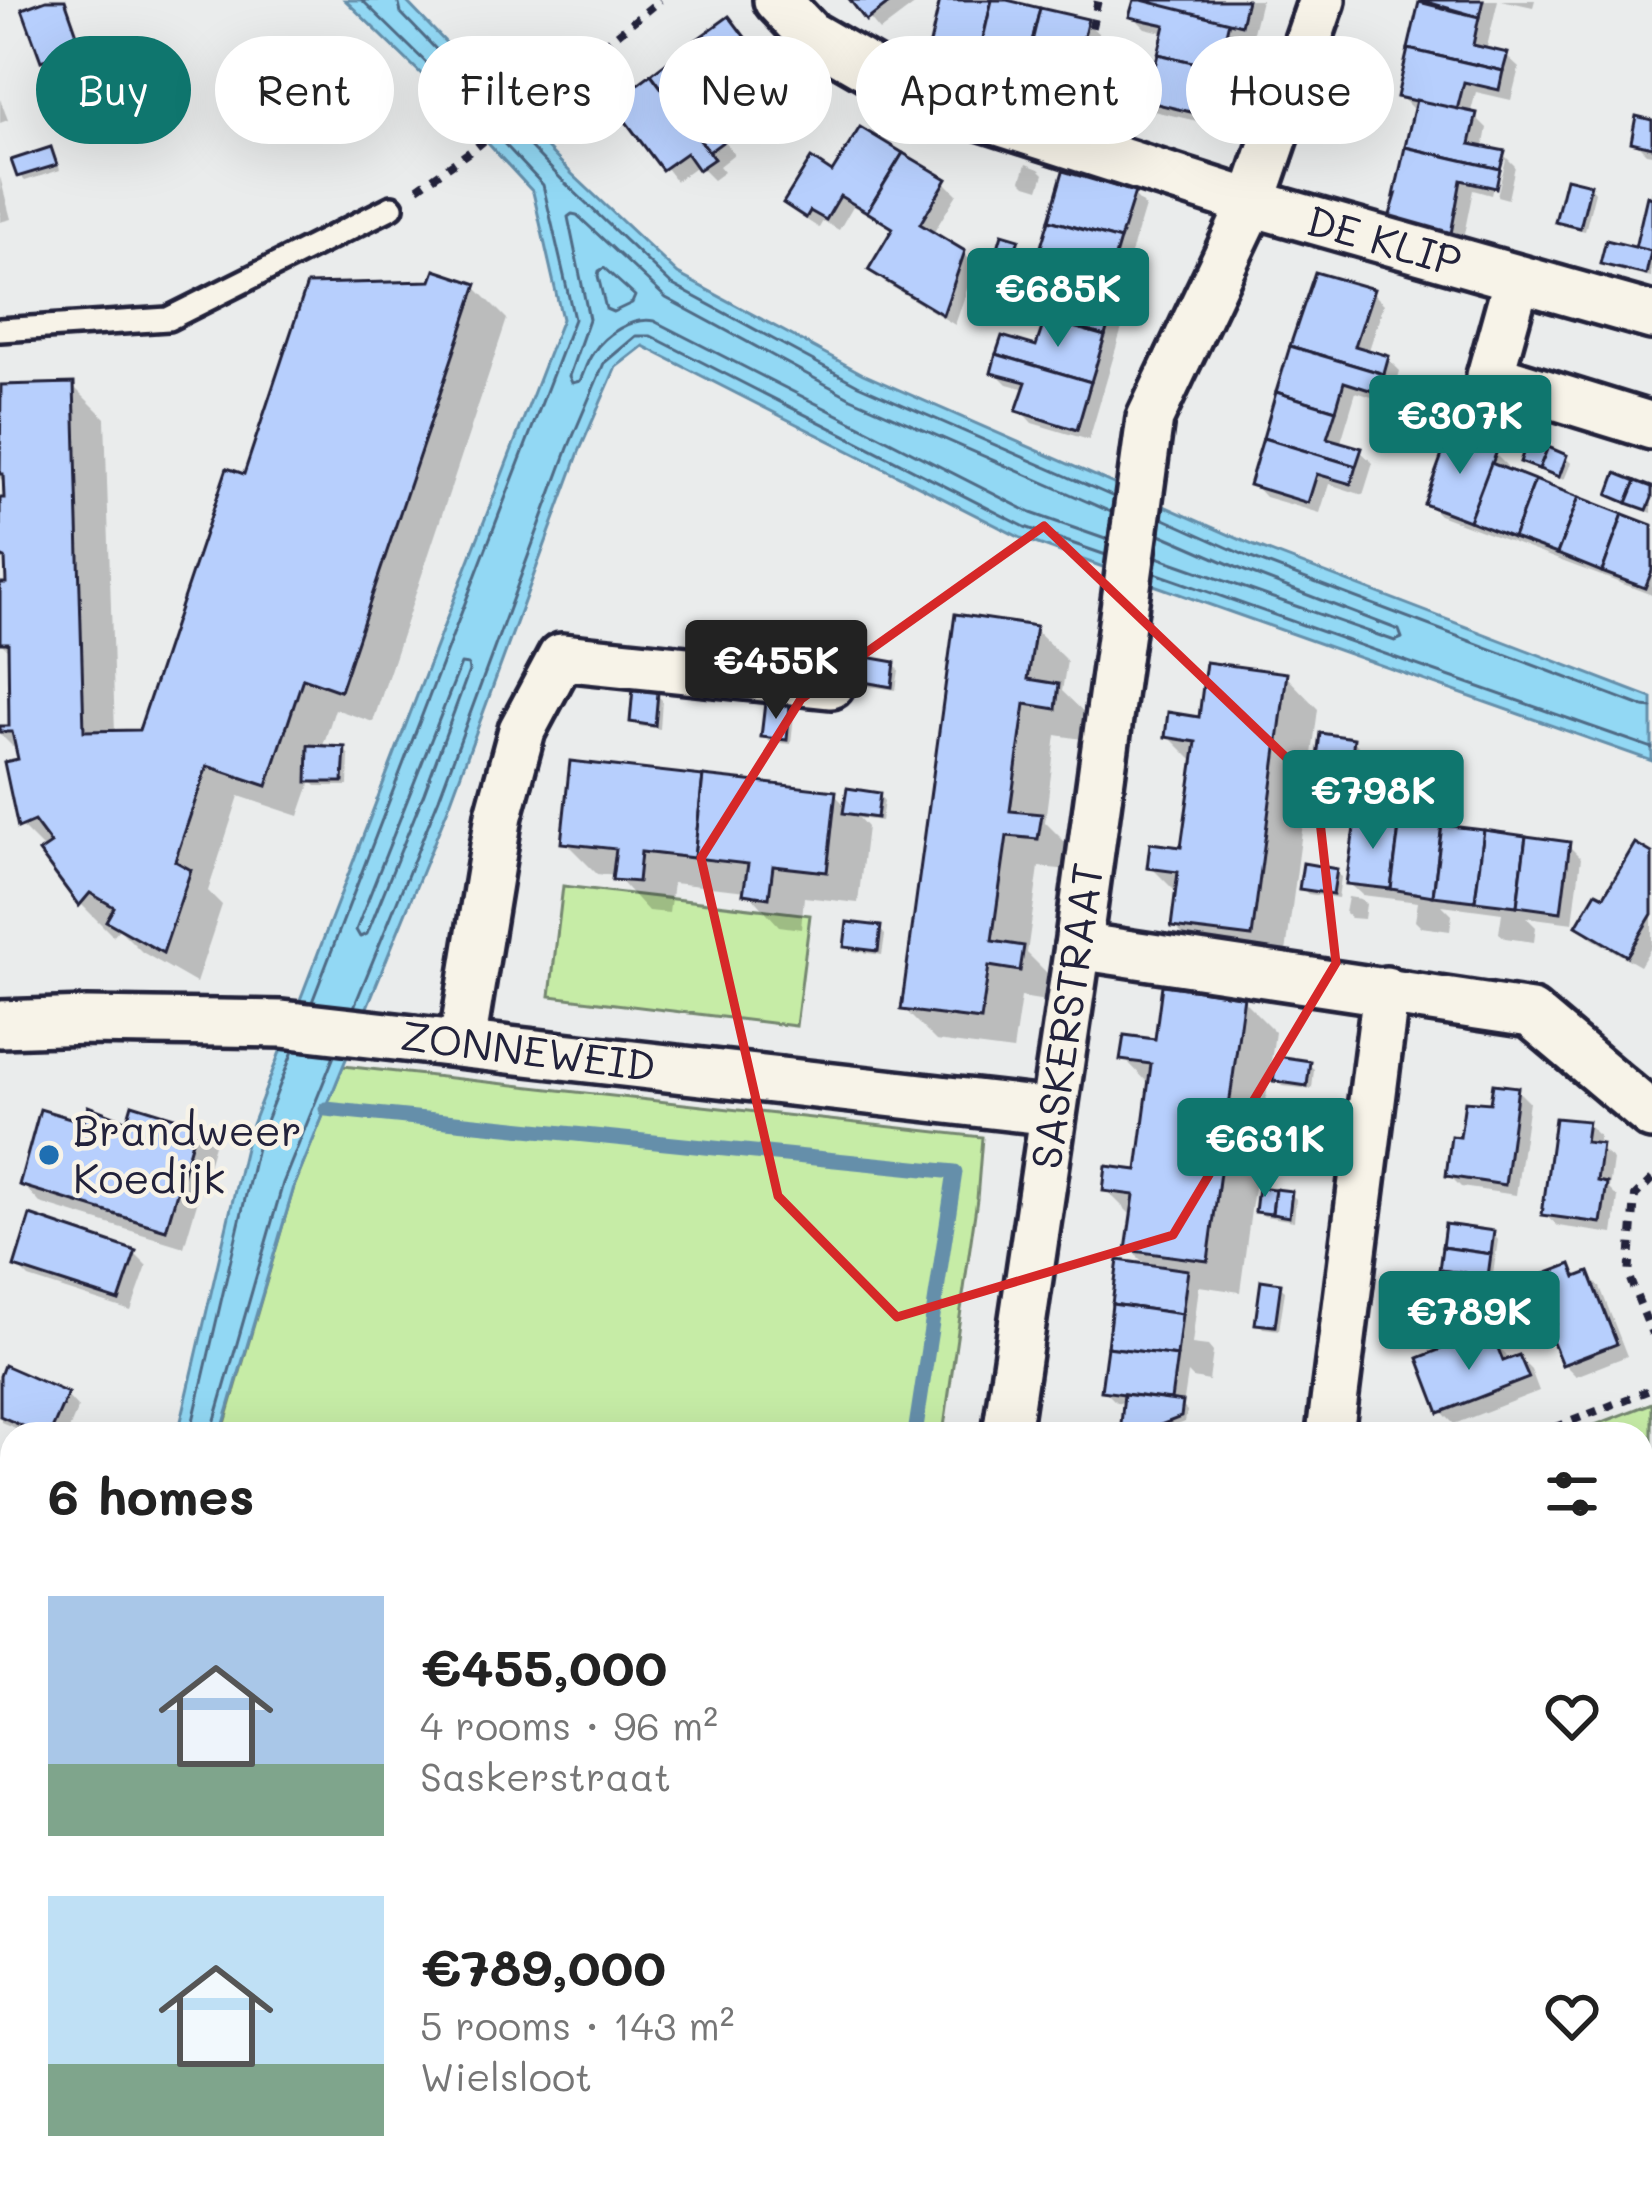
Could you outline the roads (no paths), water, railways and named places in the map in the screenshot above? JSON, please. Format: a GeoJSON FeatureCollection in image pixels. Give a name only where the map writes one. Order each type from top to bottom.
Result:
{"type":"FeatureCollection","features":[{"type":"Feature","properties":{"kind":"street","name":"DE KLIP"},"geometry":{"type":"LineString","coordinates":[[777,0],[808,34],[917,96],[1252,202],[1652,316]]}},
{"type":"Feature","properties":{"kind":"street"},"geometry":{"type":"LineString","coordinates":[[1252,202],[1322,0]]}},
{"type":"Feature","properties":{"kind":"street","name":"SASKERSTRAAT"},"geometry":{"type":"LineString","coordinates":[[1008,1422],[1150,418],[1252,202]]}},
{"type":"Feature","properties":{"kind":"street","name":"DE KLIP"},"geometry":{"type":"LineString","coordinates":[[1516,279],[1490,376],[1652,426]]}},
{"type":"Feature","properties":{"kind":"street"},"geometry":{"type":"LineString","coordinates":[[462,1043],[499,815],[522,730],[561,657],[831,685]]}},
{"type":"Feature","properties":{"kind":"street"},"geometry":{"type":"LineString","coordinates":[[1078,946],[1531,1014],[1652,1116]]}},
{"type":"Feature","properties":{"kind":"street"},"geometry":{"type":"LineString","coordinates":[[1332,1422],[1386,990]]}},
{"type":"Feature","properties":{"kind":"street","name":"ZONNEWEID"},"geometry":{"type":"LineString","coordinates":[[0,1024],[282,1024],[1053,1112]]}},
{"type":"Feature","properties":{"kind":"lane"},"geometry":{"type":"LineString","coordinates":[[0,330],[168,319],[392,207]]}},
{"type":"Feature","properties":{"kind":"water"},"geometry":{"type":"Polygon","coordinates":[[[345,0],[405,0],[440,36],[418,36],[418,71],[394,47],[394,36],[382,36],[345,0]]]}},
{"type":"Feature","properties":{"kind":"water"},"geometry":{"type":"Polygon","coordinates":[[[488,144],[543,144],[678,274],[863,374],[1255,546],[1652,698],[1652,761],[1021,538],[643,346],[616,367],[579,452],[450,803],[294,1187],[225,1422],[181,1422],[248,1135],[562,319],[533,192],[488,144]]]}},
{"type":"Feature","properties":{"kind":"waterway"},"geometry":{"type":"LineString","coordinates":[[326,1109],[955,1172],[917,1422]]}},
{"type":"Feature","properties":{"kind":"place","name":"Brandweer Koedijk"},"geometry":{"type":"Point","coordinates":[49,1155]}}]}
